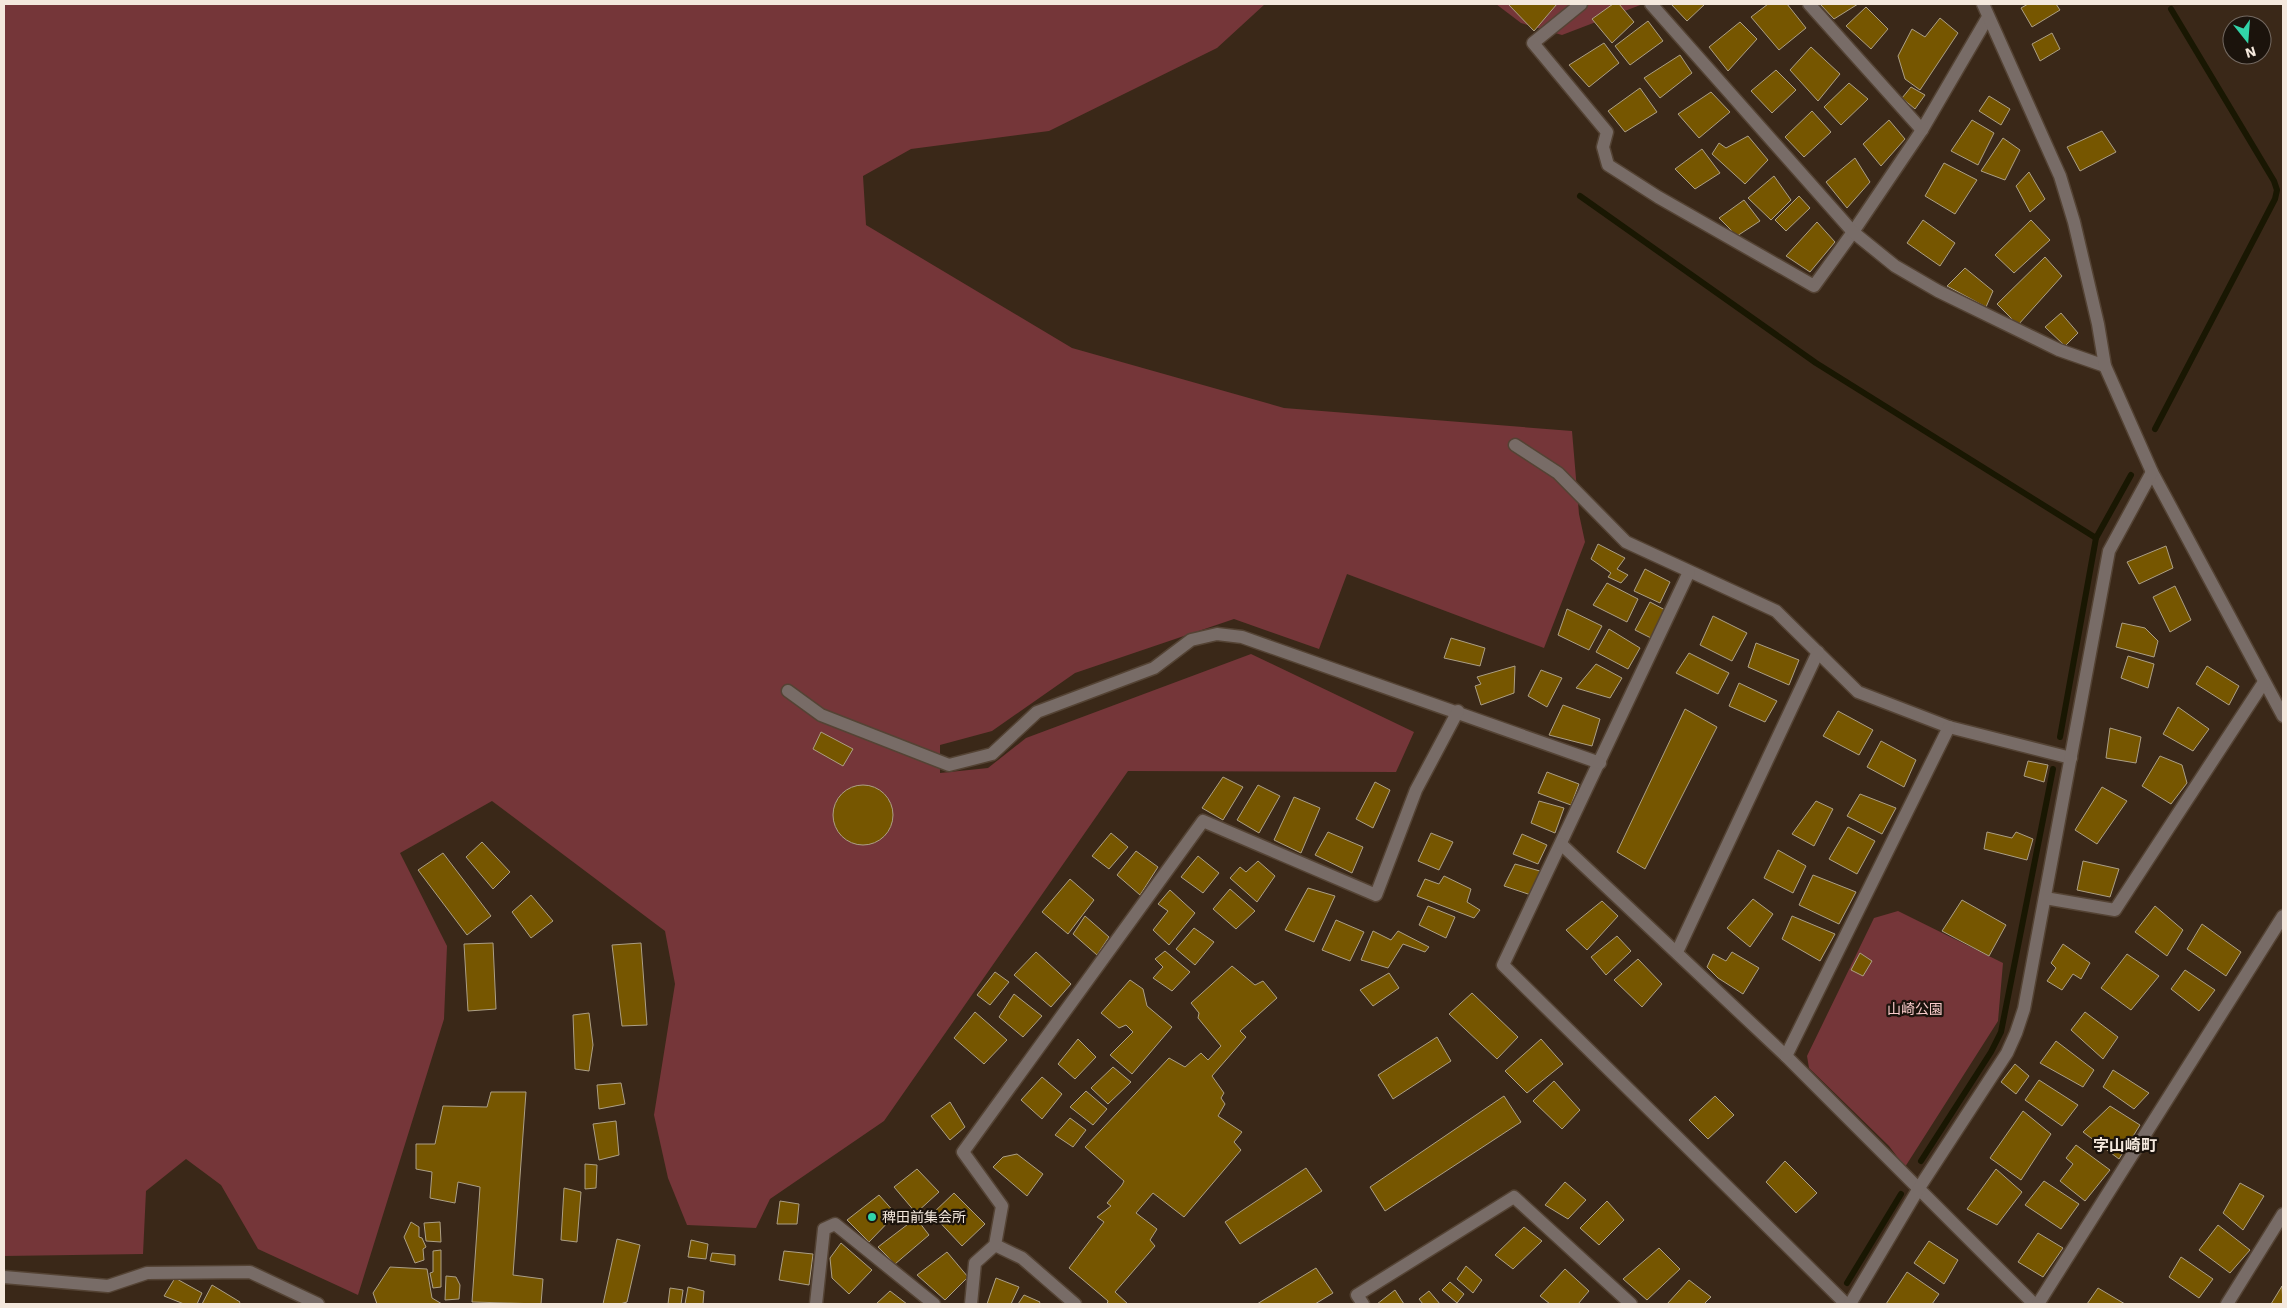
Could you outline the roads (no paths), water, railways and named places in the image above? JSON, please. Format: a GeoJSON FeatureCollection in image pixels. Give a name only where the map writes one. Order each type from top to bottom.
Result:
{"type":"FeatureCollection","features":[{"type":"Feature","properties":{"kind":"street"},"geometry":{"type":"LineString","coordinates":[[1581,4],[1533,43],[1607,132],[1603,147],[1608,165],[1658,197],[1814,286],[1922,130],[1988,17]]}},
{"type":"Feature","properties":{"kind":"street"},"geometry":{"type":"LineString","coordinates":[[1651,4],[1853,232],[1895,266],[1938,292],[2059,350],[2105,366]]}},
{"type":"Feature","properties":{"kind":"street"},"geometry":{"type":"LineString","coordinates":[[1809,4],[1922,130]]}},
{"type":"Feature","properties":{"kind":"street"},"geometry":{"type":"LineString","coordinates":[[1983,4],[2060,176],[2074,222],[2096,315],[2105,366],[2152,472],[2283,716]]}},
{"type":"Feature","properties":{"kind":"street"},"geometry":{"type":"LineString","coordinates":[[1515,445],[1558,474],[1626,542],[1776,611],[1858,692],[1949,727],[2071,758]]}},
{"type":"Feature","properties":{"kind":"street"},"geometry":{"type":"LineString","coordinates":[[1850,1304],[1919,1188],[2007,1053],[2016,1033],[2024,1010],[2109,551],[2152,472]]}},
{"type":"Feature","properties":{"kind":"street"},"geometry":{"type":"LineString","coordinates":[[1689,572],[1503,965],[1846,1304]]}},
{"type":"Feature","properties":{"kind":"street"},"geometry":{"type":"LineString","coordinates":[[788,691],[821,715],[949,765],[992,754],[1037,712],[1154,668],[1191,640],[1217,634],[1242,637],[1600,762]]}},
{"type":"Feature","properties":{"kind":"street"},"geometry":{"type":"LineString","coordinates":[[1676,952],[1818,652]]}},
{"type":"Feature","properties":{"kind":"street"},"geometry":{"type":"LineString","coordinates":[[2045,898],[2115,910],[2264,682]]}},
{"type":"Feature","properties":{"kind":"street"},"geometry":{"type":"LineString","coordinates":[[971,1304],[976,1263],[994,1245],[1002,1206],[963,1152],[1203,821],[1376,895],[1416,790],[1458,711]]}},
{"type":"Feature","properties":{"kind":"street"},"geometry":{"type":"LineString","coordinates":[[1786,1056],[1949,727]]}},
{"type":"Feature","properties":{"kind":"street"},"geometry":{"type":"LineString","coordinates":[[1561,844],[1786,1056],[2036,1304],[2283,916]]}},
{"type":"Feature","properties":{"kind":"street"},"geometry":{"type":"LineString","coordinates":[[1363,1304],[1357,1295],[1514,1196],[1631,1304]]}},
{"type":"Feature","properties":{"kind":"street"},"geometry":{"type":"LineString","coordinates":[[2227,1304],[2283,1214]]}},
{"type":"Feature","properties":{"kind":"street"},"geometry":{"type":"LineString","coordinates":[[816,1304],[824,1229],[835,1224],[934,1304]]}},
{"type":"Feature","properties":{"kind":"street"},"geometry":{"type":"LineString","coordinates":[[994,1245],[1022,1258],[1075,1304]]}},
{"type":"Feature","properties":{"kind":"street"},"geometry":{"type":"LineString","coordinates":[[4,1277],[108,1286],[147,1273],[250,1272],[318,1304]]}},
{"type":"Feature","properties":{"kind":"waterway"},"geometry":{"type":"LineString","coordinates":[[2155,429],[2275,199],[2277,190],[2274,181],[2171,9]]}},
{"type":"Feature","properties":{"kind":"waterway"},"geometry":{"type":"LineString","coordinates":[[1580,196],[1816,363],[2096,538]]}},
{"type":"Feature","properties":{"kind":"waterway"},"geometry":{"type":"LineString","coordinates":[[2060,737],[2096,538],[2131,475]]}},
{"type":"Feature","properties":{"kind":"waterway"},"geometry":{"type":"LineString","coordinates":[[1921,1161],[1991,1052],[2001,1032],[2053,769]]}},
{"type":"Feature","properties":{"kind":"waterway"},"geometry":{"type":"LineString","coordinates":[[1847,1283],[1901,1194]]}},
{"type":"Feature","properties":{"kind":"place","name":"稗田前集会所"},"geometry":{"type":"Point","coordinates":[872,1217]}},
{"type":"Feature","properties":{"kind":"district","name":"字山崎町"},"geometry":{"type":"Point","coordinates":[2125,1145]}},
{"type":"Feature","properties":{"kind":"park label","name":"山崎公園"},"geometry":{"type":"Point","coordinates":[1915,1009]}}]}
